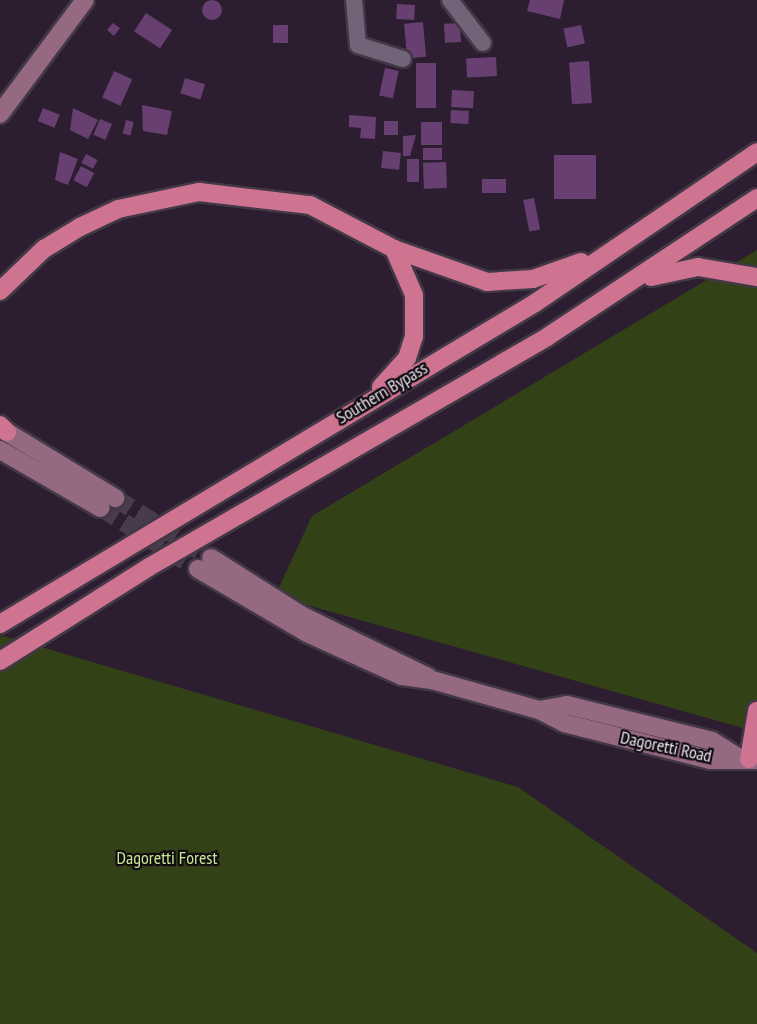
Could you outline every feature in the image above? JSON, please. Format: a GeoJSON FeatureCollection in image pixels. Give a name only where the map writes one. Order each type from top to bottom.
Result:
{"type":"FeatureCollection","features":[{"type":"Feature","properties":{"kind":"highway","name":"Southern Bypass"},"geometry":{"type":"LineString","coordinates":[[0,624],[366,403],[683,206],[757,152]]}},
{"type":"Feature","properties":{"kind":"highway"},"geometry":{"type":"LineString","coordinates":[[0,291],[44,249],[80,227],[118,209],[199,192],[310,205],[394,249],[469,278],[534,279],[572,267],[683,206]]}},
{"type":"Feature","properties":{"kind":"highway","name":"Southern Bypass"},"geometry":{"type":"LineString","coordinates":[[0,661],[149,567],[628,285],[757,198]]}},
{"type":"Feature","properties":{"kind":"highway"},"geometry":{"type":"LineString","coordinates":[[366,403],[407,358],[414,337],[414,295],[394,249]]}},
{"type":"Feature","properties":{"kind":"highway"},"geometry":{"type":"LineString","coordinates":[[628,285],[698,267],[757,278]]}},
{"type":"Feature","properties":{"kind":"highway"},"geometry":{"type":"LineString","coordinates":[[747,758],[757,711]]}},
{"type":"Feature","properties":{"kind":"main road"},"geometry":{"type":"LineString","coordinates":[[0,114],[85,0]]}},
{"type":"Feature","properties":{"kind":"main road"},"geometry":{"type":"LineString","coordinates":[[0,450],[108,503],[2,428]]}},
{"type":"Feature","properties":{"kind":"main road","name":"Dagoretti Road"},"geometry":{"type":"LineString","coordinates":[[205,563],[308,633],[402,676],[432,680],[539,710],[564,723],[710,760],[747,758]]}},
{"type":"Feature","properties":{"kind":"street"},"geometry":{"type":"LineString","coordinates":[[354,0],[358,45],[403,59]]}},
{"type":"Feature","properties":{"kind":"street"},"geometry":{"type":"LineString","coordinates":[[450,0],[483,43]]}},
{"type":"Feature","properties":{"kind":"green space"},"geometry":{"type":"Polygon","coordinates":[[[757,250],[757,732],[275,596],[312,516],[757,250]]]}},
{"type":"Feature","properties":{"kind":"green space","name":"Dagoretti Forest"},"geometry":{"type":"Polygon","coordinates":[[[0,635],[518,787],[757,953],[757,1024],[0,1024],[0,635]]]}},
{"type":"Feature","properties":{"kind":"building"},"geometry":{"type":"Polygon","coordinates":[[[208,0],[216,0],[222,6],[222,14],[216,20],[208,20],[202,14],[202,6],[208,0]]]}},
{"type":"Feature","properties":{"kind":"building"},"geometry":{"type":"Polygon","coordinates":[[[530,0],[564,0],[560,19],[527,11],[530,0]]]}},
{"type":"Feature","properties":{"kind":"building"},"geometry":{"type":"Polygon","coordinates":[[[397,4],[415,5],[414,20],[396,19],[397,4]]]}},
{"type":"Feature","properties":{"kind":"building"},"geometry":{"type":"Polygon","coordinates":[[[146,13],[172,30],[160,48],[134,31],[146,13]]]}},
{"type":"Feature","properties":{"kind":"building"},"geometry":{"type":"Polygon","coordinates":[[[423,22],[426,57],[407,59],[404,24],[423,22]]]}},
{"type":"Feature","properties":{"kind":"building"},"geometry":{"type":"Polygon","coordinates":[[[113,23],[120,28],[114,36],[107,30],[113,23]]]}},
{"type":"Feature","properties":{"kind":"building"},"geometry":{"type":"Polygon","coordinates":[[[460,23],[461,42],[445,43],[444,24],[460,23]]]}},
{"type":"Feature","properties":{"kind":"building"},"geometry":{"type":"Polygon","coordinates":[[[273,25],[288,25],[288,43],[273,43],[273,25]]]}},
{"type":"Feature","properties":{"kind":"building"},"geometry":{"type":"Polygon","coordinates":[[[581,25],[585,44],[567,47],[563,29],[581,25]]]}},
{"type":"Feature","properties":{"kind":"building"},"geometry":{"type":"Polygon","coordinates":[[[496,57],[497,76],[467,78],[466,59],[496,57]]]}},
{"type":"Feature","properties":{"kind":"building"},"geometry":{"type":"Polygon","coordinates":[[[589,61],[592,103],[572,104],[569,62],[589,61]]]}},
{"type":"Feature","properties":{"kind":"building"},"geometry":{"type":"Polygon","coordinates":[[[416,63],[436,63],[436,108],[416,108],[416,63]]]}},
{"type":"Feature","properties":{"kind":"building"},"geometry":{"type":"Polygon","coordinates":[[[385,68],[399,71],[393,98],[379,95],[385,68]]]}},
{"type":"Feature","properties":{"kind":"building"},"geometry":{"type":"Polygon","coordinates":[[[114,71],[132,79],[120,106],[102,97],[114,71]]]}},
{"type":"Feature","properties":{"kind":"building"},"geometry":{"type":"Polygon","coordinates":[[[185,78],[205,84],[200,99],[180,93],[185,78]]]}},
{"type":"Feature","properties":{"kind":"building"},"geometry":{"type":"Polygon","coordinates":[[[452,90],[474,91],[473,108],[451,107],[452,90]]]}},
{"type":"Feature","properties":{"kind":"building"},"geometry":{"type":"Polygon","coordinates":[[[142,105],[172,111],[167,135],[143,131],[142,105]]]}},
{"type":"Feature","properties":{"kind":"building"},"geometry":{"type":"Polygon","coordinates":[[[43,108],[60,115],[54,128],[38,121],[43,108]]]}},
{"type":"Feature","properties":{"kind":"building"},"geometry":{"type":"Polygon","coordinates":[[[73,108],[98,120],[88,139],[70,130],[73,108]]]}},
{"type":"Feature","properties":{"kind":"building"},"geometry":{"type":"Polygon","coordinates":[[[451,110],[469,111],[468,124],[450,123],[451,110]]]}},
{"type":"Feature","properties":{"kind":"building"},"geometry":{"type":"Polygon","coordinates":[[[349,115],[376,117],[375,139],[360,138],[361,128],[349,127],[349,115]]]}},
{"type":"Feature","properties":{"kind":"building"},"geometry":{"type":"Polygon","coordinates":[[[100,119],[112,124],[105,140],[93,135],[100,119]]]}},
{"type":"Feature","properties":{"kind":"building"},"geometry":{"type":"Polygon","coordinates":[[[126,120],[134,122],[130,136],[123,134],[126,120]]]}},
{"type":"Feature","properties":{"kind":"building"},"geometry":{"type":"Polygon","coordinates":[[[384,121],[398,121],[398,135],[384,135],[384,121]]]}},
{"type":"Feature","properties":{"kind":"building"},"geometry":{"type":"Polygon","coordinates":[[[421,122],[442,122],[442,145],[421,145],[421,122]]]}},
{"type":"Feature","properties":{"kind":"building"},"geometry":{"type":"Polygon","coordinates":[[[416,135],[410,156],[403,156],[403,136],[416,135]]]}},
{"type":"Feature","properties":{"kind":"building"},"geometry":{"type":"Polygon","coordinates":[[[423,148],[442,148],[442,160],[423,160],[423,148]]]}},
{"type":"Feature","properties":{"kind":"building"},"geometry":{"type":"Polygon","coordinates":[[[383,151],[401,153],[399,170],[381,168],[383,151]]]}},
{"type":"Feature","properties":{"kind":"building"},"geometry":{"type":"Polygon","coordinates":[[[60,152],[78,159],[68,185],[55,180],[60,152]]]}},
{"type":"Feature","properties":{"kind":"building"},"geometry":{"type":"Polygon","coordinates":[[[86,154],[98,160],[93,169],[81,163],[86,154]]]}},
{"type":"Feature","properties":{"kind":"building"},"geometry":{"type":"Polygon","coordinates":[[[554,155],[596,155],[596,199],[554,199],[554,155]]]}},
{"type":"Feature","properties":{"kind":"building"},"geometry":{"type":"Polygon","coordinates":[[[407,159],[419,159],[419,182],[407,182],[407,159]]]}},
{"type":"Feature","properties":{"kind":"building"},"geometry":{"type":"Polygon","coordinates":[[[446,162],[447,188],[424,189],[423,163],[446,162]]]}},
{"type":"Feature","properties":{"kind":"building"},"geometry":{"type":"Polygon","coordinates":[[[81,166],[94,173],[87,187],[73,180],[81,166]]]}},
{"type":"Feature","properties":{"kind":"building"},"geometry":{"type":"Polygon","coordinates":[[[482,179],[506,179],[506,193],[482,193],[482,179]]]}},
{"type":"Feature","properties":{"kind":"building"},"geometry":{"type":"Polygon","coordinates":[[[534,198],[540,229],[529,232],[523,200],[534,198]]]}},
{"type":"Feature","properties":{"kind":"tunnel"},"geometry":{"type":"LineString","coordinates":[[115,498],[211,558]]}},
{"type":"Feature","properties":{"kind":"tunnel"},"geometry":{"type":"LineString","coordinates":[[101,508],[198,569]]}}]}
